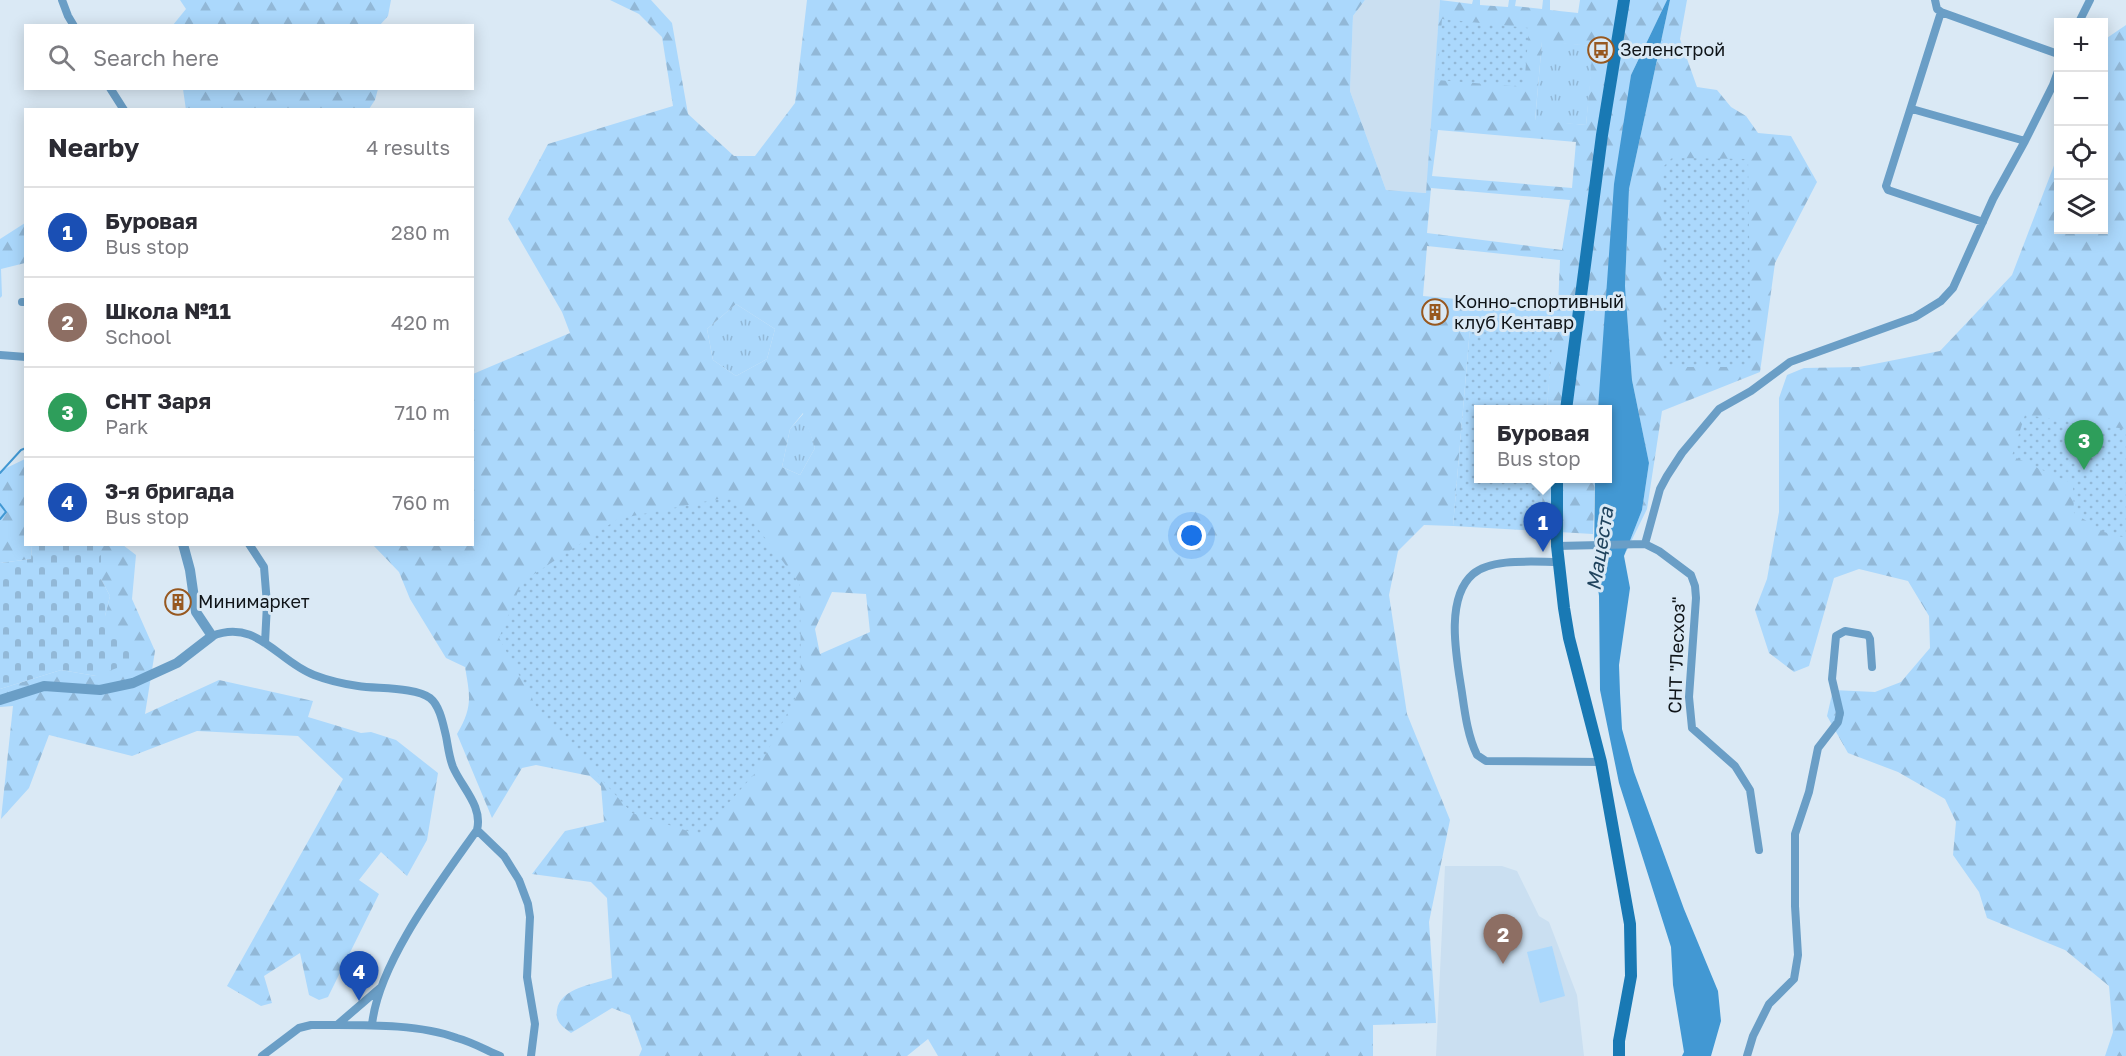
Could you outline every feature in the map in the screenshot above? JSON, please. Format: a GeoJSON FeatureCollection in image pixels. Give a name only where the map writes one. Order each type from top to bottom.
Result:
{"type":"FeatureCollection","features":[{"type":"Feature","properties":{"kind":"main road"},"geometry":{"type":"LineString","coordinates":[[1567,405],[1602,135],[1624,0]]}},
{"type":"Feature","properties":{"kind":"main road"},"geometry":{"type":"LineString","coordinates":[[1557,483],[1558,562],[1569,638],[1601,762],[1628,914],[1632,951],[1628,997],[1618,1041],[1619,1056]]}},
{"type":"Feature","properties":{"kind":"street"},"geometry":{"type":"LineString","coordinates":[[62,0],[73,24]]}},
{"type":"Feature","properties":{"kind":"street"},"geometry":{"type":"LineString","coordinates":[[1935,0],[1937,9],[1941,12],[2054,53]]}},
{"type":"Feature","properties":{"kind":"street"},"geometry":{"type":"LineString","coordinates":[[2081,18],[2090,0]]}},
{"type":"Feature","properties":{"kind":"street"},"geometry":{"type":"LineString","coordinates":[[1941,12],[1912,109],[1886,183],[1888,190],[1983,222]]}},
{"type":"Feature","properties":{"kind":"street"},"geometry":{"type":"LineString","coordinates":[[1557,546],[1640,544],[1660,489],[1682,453],[1719,409],[1751,391],[1790,362],[1915,317],[1941,301],[1953,288],[1993,199],[2025,141],[2058,72]]}},
{"type":"Feature","properties":{"kind":"street"},"geometry":{"type":"LineString","coordinates":[[111,90],[122,108]]}},
{"type":"Feature","properties":{"kind":"street"},"geometry":{"type":"LineString","coordinates":[[1912,109],[2025,141]]}},
{"type":"Feature","properties":{"kind":"street"},"geometry":{"type":"LineString","coordinates":[[0,355],[24,357]]}},
{"type":"Feature","properties":{"kind":"street","name":"СНТ \"Лесхоз\""},"geometry":{"type":"LineString","coordinates":[[1640,544],[1659,551],[1691,575],[1696,598],[1689,697],[1692,728],[1735,766],[1750,790],[1759,850]]}},
{"type":"Feature","properties":{"kind":"street"},"geometry":{"type":"LineString","coordinates":[[184,546],[190,570],[196,612],[212,636]]}},
{"type":"Feature","properties":{"kind":"street"},"geometry":{"type":"LineString","coordinates":[[250,546],[264,567],[267,604],[266,643]]}},
{"type":"Feature","properties":{"kind":"street"},"geometry":{"type":"LineString","coordinates":[[1558,562],[1491,565],[1474,573],[1463,586],[1457,605],[1455,627],[1456,651],[1467,722],[1474,749],[1477,755],[1486,761],[1601,762]]}},
{"type":"Feature","properties":{"kind":"street"},"geometry":{"type":"LineString","coordinates":[[1747,1056],[1753,1036],[1768,1004],[1794,979],[1798,955],[1795,906],[1796,834],[1809,792],[1818,748],[1838,722],[1840,713],[1832,679],[1836,636],[1845,631],[1868,635],[1872,667]]}},
{"type":"Feature","properties":{"kind":"street"},"geometry":{"type":"LineString","coordinates":[[0,700],[44,686],[100,690],[133,683],[177,663],[212,636],[227,632],[251,634],[294,666],[315,675],[357,686],[418,693],[431,698],[438,709],[454,768],[476,806],[477,830],[409,931],[380,988],[372,1025]]}},
{"type":"Feature","properties":{"kind":"street"},"geometry":{"type":"LineString","coordinates":[[477,830],[504,856],[519,880],[528,904],[530,916],[527,977],[535,1024],[531,1056]]}},
{"type":"Feature","properties":{"kind":"street"},"geometry":{"type":"LineString","coordinates":[[337,1025],[380,988]]}},
{"type":"Feature","properties":{"kind":"street"},"geometry":{"type":"LineString","coordinates":[[261,1056],[298,1028],[311,1025],[372,1025],[440,1033],[500,1056]]}},
{"type":"Feature","properties":{"kind":"street"},"geometry":{"type":"LineString","coordinates":[[1612,1056],[1618,1041]]}},
{"type":"Feature","properties":{"kind":"shaded area"},"geometry":{"type":"Polygon","coordinates":[[[1365,0],[1440,0],[1427,193],[1386,190],[1350,91],[1353,16],[1365,0]]]}},
{"type":"Feature","properties":{"kind":"shaded area"},"geometry":{"type":"Polygon","coordinates":[[[1445,866],[1502,866],[1517,871],[1539,916],[1549,922],[1577,995],[1584,1056],[1436,1056],[1445,866]]]}},
{"type":"Feature","properties":{"kind":"green space"},"geometry":{"type":"Polygon","coordinates":[[[180,0],[391,0],[388,16],[381,24],[174,24],[186,9],[180,0]]]}},
{"type":"Feature","properties":{"kind":"green space"},"geometry":{"type":"Polygon","coordinates":[[[610,0],[651,0],[672,23],[688,114],[734,156],[755,156],[795,103],[807,0],[1365,0],[1353,16],[1350,91],[1386,190],[1426,193],[1440,0],[1472,4],[1473,0],[1480,0],[1480,5],[1508,7],[1509,0],[1516,0],[1515,6],[1542,9],[1543,0],[1550,0],[1550,10],[1578,13],[1580,0],[1667,0],[1631,75],[1598,405],[1547,405],[1553,321],[1471,316],[1453,526],[1424,525],[1398,551],[1389,595],[1407,714],[1450,820],[1429,922],[1436,1023],[1373,1025],[1373,1056],[938,1056],[928,1039],[907,1056],[639,1056],[642,1049],[630,1015],[612,1008],[571,1033],[560,1023],[557,1010],[564,997],[579,988],[612,978],[607,898],[591,882],[532,874],[565,831],[604,822],[601,786],[590,776],[536,765],[522,768],[492,818],[457,734],[466,716],[469,701],[465,667],[446,658],[410,599],[399,572],[374,546],[474,546],[474,374],[570,333],[562,312],[508,219],[548,144],[673,106],[662,37],[639,14],[610,0]],[[1542,42],[1535,120],[1586,125],[1593,46],[1542,42]],[[1438,130],[1432,176],[1572,188],[1576,142],[1438,130]],[[1431,188],[1427,233],[1562,250],[1570,200],[1431,188]],[[1427,246],[1423,296],[1558,308],[1560,260],[1427,246]],[[736,304],[707,329],[713,360],[736,376],[767,359],[775,329],[736,304]],[[803,413],[790,429],[782,467],[800,475],[815,448],[803,413]],[[832,592],[815,629],[820,654],[870,632],[866,594],[832,592]]]}},
{"type":"Feature","properties":{"kind":"green space"},"geometry":{"type":"Polygon","coordinates":[[[1670,0],[1687,0],[1680,39],[1697,87],[1717,90],[1731,107],[1746,116],[1758,133],[1791,136],[1817,182],[1775,263],[1760,372],[1662,411],[1647,509],[1624,556],[1642,510],[1649,463],[1632,380],[1625,286],[1629,189],[1670,0]]]}},
{"type":"Feature","properties":{"kind":"green space"},"geometry":{"type":"Polygon","coordinates":[[[1442,19],[1529,28],[1524,87],[1437,80],[1442,19]]]}},
{"type":"Feature","properties":{"kind":"green space"},"geometry":{"type":"Polygon","coordinates":[[[2126,25],[2126,1056],[2105,1056],[2113,1032],[2109,986],[2065,950],[1987,918],[1979,892],[1953,855],[1956,822],[1945,799],[1898,772],[1848,753],[1827,716],[1833,690],[1875,692],[1901,682],[1930,648],[1929,616],[1908,581],[1859,569],[1834,578],[1809,666],[1794,672],[1769,653],[1755,610],[1767,579],[1779,512],[1779,398],[1787,375],[1804,368],[1859,367],[1940,351],[2012,275],[2054,165],[2054,234],[2108,234],[2108,37],[2126,25]]]}},
{"type":"Feature","properties":{"kind":"green space"},"geometry":{"type":"Polygon","coordinates":[[[1542,41],[1594,46],[1586,125],[1535,121],[1542,41]]]}},
{"type":"Feature","properties":{"kind":"green space"},"geometry":{"type":"Polygon","coordinates":[[[183,90],[378,90],[370,108],[186,108],[183,90]]]}},
{"type":"Feature","properties":{"kind":"green space"},"geometry":{"type":"Polygon","coordinates":[[[1672,158],[1748,159],[1751,367],[1663,367],[1661,169],[1672,158]]]}},
{"type":"Feature","properties":{"kind":"green space"},"geometry":{"type":"Polygon","coordinates":[[[24,224],[24,263],[1,269],[2,296],[0,298],[0,239],[24,224]]]}},
{"type":"Feature","properties":{"kind":"green space"},"geometry":{"type":"Polygon","coordinates":[[[736,304],[775,329],[767,359],[736,376],[713,360],[707,329],[736,304]]]}},
{"type":"Feature","properties":{"kind":"green space"},"geometry":{"type":"Polygon","coordinates":[[[1471,316],[1554,321],[1547,405],[1474,405],[1474,483],[1543,483],[1541,531],[1453,526],[1471,316]]]}},
{"type":"Feature","properties":{"kind":"green space"},"geometry":{"type":"Polygon","coordinates":[[[804,413],[815,448],[800,475],[782,467],[790,429],[804,413]]]}},
{"type":"Feature","properties":{"kind":"green space"},"geometry":{"type":"Polygon","coordinates":[[[2025,415],[2126,429],[2126,538],[2104,532],[2074,513],[2073,484],[2012,456],[2025,415]]]}},
{"type":"Feature","properties":{"kind":"green space"},"geometry":{"type":"Polygon","coordinates":[[[24,459],[24,546],[32,546],[31,559],[0,563],[0,471],[24,459]]]}},
{"type":"Feature","properties":{"kind":"green space"},"geometry":{"type":"Polygon","coordinates":[[[1543,483],[1595,483],[1593,534],[1541,531],[1543,483]]]}},
{"type":"Feature","properties":{"kind":"green space"},"geometry":{"type":"Polygon","coordinates":[[[733,496],[800,584],[801,687],[757,771],[700,835],[632,813],[538,710],[499,638],[522,582],[618,519],[733,496]]]}},
{"type":"Feature","properties":{"kind":"green space"},"geometry":{"type":"Polygon","coordinates":[[[32,546],[101,546],[101,579],[110,596],[105,616],[135,661],[96,676],[61,670],[0,689],[0,563],[31,559],[32,546]]]}},
{"type":"Feature","properties":{"kind":"green space"},"geometry":{"type":"Polygon","coordinates":[[[101,546],[124,546],[136,555],[132,599],[155,651],[145,714],[219,680],[313,701],[308,717],[361,733],[371,732],[396,740],[438,773],[427,840],[407,876],[381,852],[359,880],[379,894],[328,997],[319,1000],[309,995],[300,953],[264,976],[272,1003],[261,1006],[227,986],[343,779],[298,736],[197,731],[132,756],[49,735],[29,788],[1,819],[13,706],[0,707],[0,689],[61,670],[96,676],[110,596],[101,579],[101,546]]]}},
{"type":"Feature","properties":{"kind":"green space"},"geometry":{"type":"Polygon","coordinates":[[[1552,946],[1565,996],[1540,1003],[1527,952],[1552,946]]]}},
{"type":"Feature","properties":{"kind":"water","name":"Мацеста"},"geometry":{"type":"Polygon","coordinates":[[[1667,0],[1670,0],[1629,189],[1625,286],[1632,380],[1649,463],[1642,510],[1624,556],[1630,588],[1619,665],[1620,693],[1622,729],[1634,772],[1684,909],[1718,991],[1721,1021],[1711,1056],[1682,1056],[1684,1052],[1673,985],[1671,947],[1619,783],[1600,690],[1599,596],[1594,556],[1595,483],[1612,483],[1612,405],[1598,405],[1614,184],[1631,75],[1667,0]]]}},
{"type":"Feature","properties":{"kind":"waterway"},"geometry":{"type":"LineString","coordinates":[[0,473],[24,449]]}},
{"type":"Feature","properties":{"kind":"waterway"},"geometry":{"type":"LineString","coordinates":[[0,504],[6,512],[0,519]]}},
{"type":"Feature","properties":{"kind":"place","name":"Зеленстрой"},"geometry":{"type":"Point","coordinates":[1601,50]}},
{"type":"Feature","properties":{"kind":"place","name":"Конно-спортивный клуб Кентавр"},"geometry":{"type":"Point","coordinates":[1435,312]}},
{"type":"Feature","properties":{"kind":"place","name":"СНТ Заря"},"geometry":{"type":"Point","coordinates":[2084,470]}},
{"type":"Feature","properties":{"kind":"place","name":"Буровая"},"geometry":{"type":"Point","coordinates":[1543,552]}},
{"type":"Feature","properties":{"kind":"place","name":"Минимаркет"},"geometry":{"type":"Point","coordinates":[178,602]}},
{"type":"Feature","properties":{"kind":"place","name":"Школа №11"},"geometry":{"type":"Point","coordinates":[1503,964]}},
{"type":"Feature","properties":{"kind":"place","name":"3-я бригада"},"geometry":{"type":"Point","coordinates":[359,1001]}}]}
